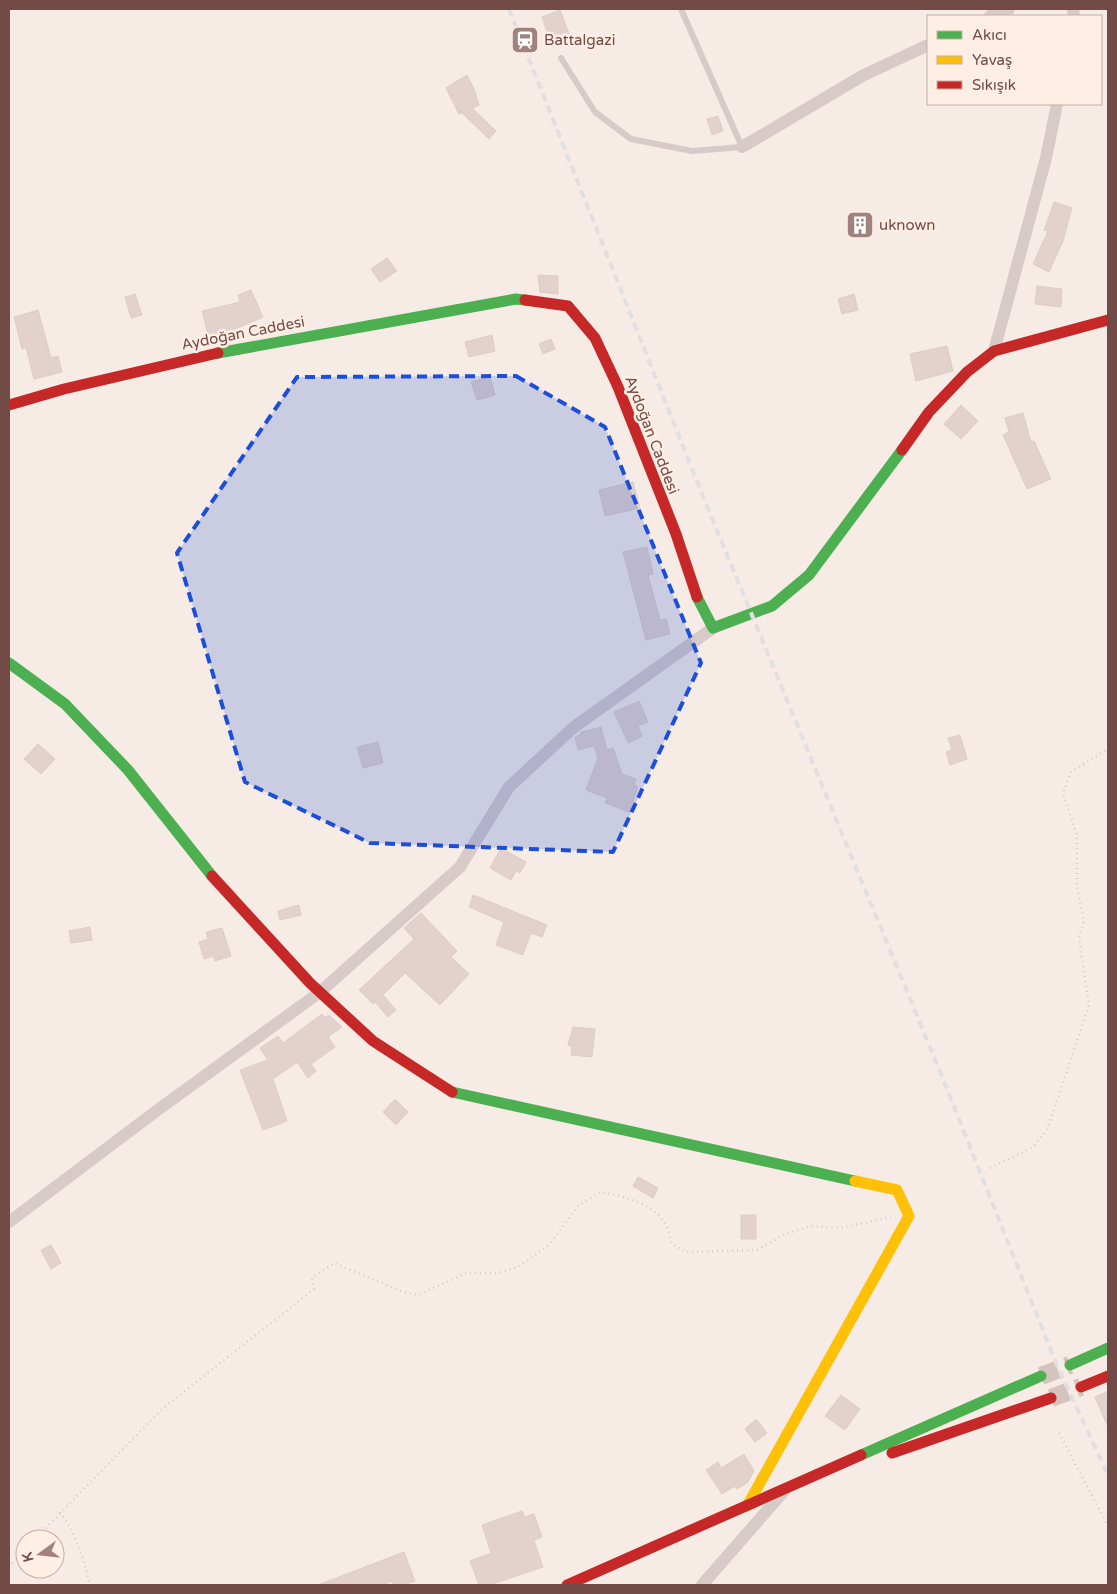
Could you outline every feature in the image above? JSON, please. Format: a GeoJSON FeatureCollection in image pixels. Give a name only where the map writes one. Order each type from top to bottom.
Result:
{"type":"FeatureCollection","features":[{"type":"Feature","properties":{"kind":"street"},"geometry":{"type":"LineString","coordinates":[[993,15],[1009,9]]}},
{"type":"Feature","properties":{"kind":"street"},"geometry":{"type":"LineString","coordinates":[[742,147],[862,76],[927,45]]}},
{"type":"Feature","properties":{"kind":"street"},"geometry":{"type":"LineString","coordinates":[[994,351],[1046,158],[1057,105]]}},
{"type":"Feature","properties":{"kind":"street","name":"Aydoğan Caddesi"},"geometry":{"type":"LineString","coordinates":[[9,405],[64,389],[221,352],[337,330],[516,299],[568,306],[595,338],[618,387],[676,534],[692,587],[714,628]]}},
{"type":"Feature","properties":{"kind":"street"},"geometry":{"type":"LineString","coordinates":[[9,1222],[159,1109],[320,992],[460,867],[509,787],[574,727],[714,628],[772,606],[809,575],[929,412],[967,372],[994,351],[1108,320]]}},
{"type":"Feature","properties":{"kind":"street"},"geometry":{"type":"LineString","coordinates":[[9,663],[65,704],[128,770],[226,894],[320,992],[373,1041],[455,1094],[898,1190],[909,1216],[747,1506]]}},
{"type":"Feature","properties":{"kind":"street"},"geometry":{"type":"LineString","coordinates":[[1070,1365],[1108,1348]]}},
{"type":"Feature","properties":{"kind":"street"},"geometry":{"type":"LineString","coordinates":[[567,1585],[1041,1376]]}},
{"type":"Feature","properties":{"kind":"street"},"geometry":{"type":"LineString","coordinates":[[1081,1387],[1108,1376]]}},
{"type":"Feature","properties":{"kind":"street"},"geometry":{"type":"LineString","coordinates":[[702,1585],[788,1488],[1051,1398]]}},
{"type":"Feature","properties":{"kind":"lane"},"geometry":{"type":"LineString","coordinates":[[561,58],[595,112],[631,139],[692,151],[742,147],[681,9]]}},
{"type":"Feature","properties":{"kind":"path"},"geometry":{"type":"LineString","coordinates":[[990,1168],[1033,1147],[1047,1130],[1089,1005],[1079,938],[1084,922],[1077,886],[1077,836],[1063,793],[1071,772],[1108,749]]}},
{"type":"Feature","properties":{"kind":"path"},"geometry":{"type":"LineString","coordinates":[[44,1529],[162,1409],[314,1289],[312,1278],[334,1263],[401,1291],[418,1295],[467,1274],[498,1272],[518,1267],[550,1244],[579,1205],[601,1192],[632,1198],[654,1212],[666,1225],[672,1244],[685,1252],[757,1250],[785,1234],[811,1226],[840,1228],[889,1217],[909,1216]]}},
{"type":"Feature","properties":{"kind":"path"},"geometry":{"type":"LineString","coordinates":[[1059,1433],[1108,1526]]}},
{"type":"Feature","properties":{"kind":"path"},"geometry":{"type":"LineString","coordinates":[[60,1512],[72,1530],[84,1556],[90,1585]]}},
{"type":"Feature","properties":{"kind":"highlighted area"},"geometry":{"type":"Polygon","coordinates":[[[516,376],[605,427],[701,663],[613,852],[370,843],[245,782],[177,553],[297,377],[516,376]]]}},
{"type":"Feature","properties":{"kind":"building","name":"Battalgazi"},"geometry":{"type":"Polygon","coordinates":[[[560,10],[570,36],[551,43],[542,17],[560,10]]]}},
{"type":"Feature","properties":{"kind":"building"},"geometry":{"type":"Polygon","coordinates":[[[467,75],[479,105],[472,108],[496,131],[489,139],[462,113],[459,114],[446,88],[467,75]]]}},
{"type":"Feature","properties":{"kind":"building"},"geometry":{"type":"Polygon","coordinates":[[[718,116],[723,131],[712,135],[707,119],[718,116]]]}},
{"type":"Feature","properties":{"kind":"building"},"geometry":{"type":"Polygon","coordinates":[[[1054,202],[1072,208],[1063,241],[1049,272],[1033,264],[1048,231],[1044,230],[1054,202]]]}},
{"type":"Feature","properties":{"kind":"building"},"geometry":{"type":"Polygon","coordinates":[[[387,258],[397,271],[380,282],[371,269],[387,258]]]}},
{"type":"Feature","properties":{"kind":"building"},"geometry":{"type":"Polygon","coordinates":[[[538,275],[558,276],[558,294],[540,292],[538,275]]]}},
{"type":"Feature","properties":{"kind":"building"},"geometry":{"type":"Polygon","coordinates":[[[1037,286],[1062,289],[1061,307],[1035,304],[1037,286]]]}},
{"type":"Feature","properties":{"kind":"building"},"geometry":{"type":"Polygon","coordinates":[[[251,290],[263,317],[236,329],[208,335],[202,311],[240,302],[238,295],[251,290]]]}},
{"type":"Feature","properties":{"kind":"building"},"geometry":{"type":"Polygon","coordinates":[[[135,294],[142,315],[131,318],[125,297],[135,294]]]}},
{"type":"Feature","properties":{"kind":"building"},"geometry":{"type":"Polygon","coordinates":[[[854,294],[858,310],[842,314],[838,299],[854,294]]]}},
{"type":"Feature","properties":{"kind":"building"},"geometry":{"type":"Polygon","coordinates":[[[38,310],[51,358],[58,356],[62,372],[34,379],[26,347],[22,349],[14,317],[38,310]]]}},
{"type":"Feature","properties":{"kind":"building"},"geometry":{"type":"Polygon","coordinates":[[[492,335],[495,351],[469,357],[465,342],[492,335]]]}},
{"type":"Feature","properties":{"kind":"building"},"geometry":{"type":"Polygon","coordinates":[[[551,339],[555,349],[543,354],[539,344],[551,339]]]}},
{"type":"Feature","properties":{"kind":"building"},"geometry":{"type":"Polygon","coordinates":[[[947,346],[953,371],[916,381],[910,354],[947,346]]]}},
{"type":"Feature","properties":{"kind":"building"},"geometry":{"type":"Polygon","coordinates":[[[490,377],[495,395],[477,400],[471,382],[490,377]]]}},
{"type":"Feature","properties":{"kind":"building"},"geometry":{"type":"Polygon","coordinates":[[[961,405],[978,421],[961,439],[944,424],[961,405]]]}},
{"type":"Feature","properties":{"kind":"building"},"geometry":{"type":"Polygon","coordinates":[[[1023,413],[1031,442],[1034,441],[1051,479],[1027,489],[1003,435],[1009,432],[1005,418],[1023,413]]]}},
{"type":"Feature","properties":{"kind":"building"},"geometry":{"type":"Polygon","coordinates":[[[633,482],[640,508],[605,516],[599,490],[633,482]]]}},
{"type":"Feature","properties":{"kind":"building"},"geometry":{"type":"Polygon","coordinates":[[[647,547],[653,574],[648,575],[660,620],[666,619],[670,634],[646,640],[623,552],[647,547]]]}},
{"type":"Feature","properties":{"kind":"building"},"geometry":{"type":"Polygon","coordinates":[[[639,701],[648,722],[638,726],[642,736],[628,743],[614,712],[639,701]]]}},
{"type":"Feature","properties":{"kind":"building"},"geometry":{"type":"Polygon","coordinates":[[[601,727],[607,750],[613,748],[622,774],[636,779],[634,785],[638,787],[629,812],[605,803],[607,798],[586,790],[598,758],[594,746],[578,750],[575,737],[580,735],[581,732],[601,727]]]}},
{"type":"Feature","properties":{"kind":"building"},"geometry":{"type":"Polygon","coordinates":[[[960,735],[967,759],[950,765],[946,752],[952,750],[948,738],[960,735]]]}},
{"type":"Feature","properties":{"kind":"building"},"geometry":{"type":"Polygon","coordinates":[[[378,742],[383,763],[363,768],[357,747],[378,742]]]}},
{"type":"Feature","properties":{"kind":"building"},"geometry":{"type":"Polygon","coordinates":[[[38,744],[55,759],[41,774],[24,759],[38,744]]]}},
{"type":"Feature","properties":{"kind":"building"},"geometry":{"type":"Polygon","coordinates":[[[501,848],[526,862],[520,873],[516,871],[511,880],[490,868],[501,848]]]}},
{"type":"Feature","properties":{"kind":"building"},"geometry":{"type":"Polygon","coordinates":[[[473,895],[547,925],[542,937],[531,933],[523,955],[496,945],[504,922],[469,907],[473,895]]]}},
{"type":"Feature","properties":{"kind":"building"},"geometry":{"type":"Polygon","coordinates":[[[299,905],[301,915],[280,920],[278,911],[299,905]]]}},
{"type":"Feature","properties":{"kind":"building"},"geometry":{"type":"Polygon","coordinates":[[[421,913],[457,951],[451,957],[469,974],[440,1005],[405,973],[383,995],[396,1010],[388,1017],[375,1002],[373,1004],[359,990],[414,939],[404,928],[421,913]]]}},
{"type":"Feature","properties":{"kind":"building"},"geometry":{"type":"Polygon","coordinates":[[[90,927],[92,940],[71,943],[69,931],[90,927]]]}},
{"type":"Feature","properties":{"kind":"building"},"geometry":{"type":"Polygon","coordinates":[[[222,928],[231,956],[215,961],[213,956],[204,959],[199,942],[208,939],[206,932],[222,928]]]}},
{"type":"Feature","properties":{"kind":"building"},"geometry":{"type":"Polygon","coordinates":[[[322,1014],[325,1018],[329,1015],[342,1027],[328,1037],[335,1047],[311,1064],[316,1071],[308,1078],[297,1062],[273,1079],[287,1121],[263,1130],[240,1070],[268,1060],[260,1048],[278,1036],[283,1043],[322,1014]]]}},
{"type":"Feature","properties":{"kind":"building"},"geometry":{"type":"Polygon","coordinates":[[[573,1027],[595,1029],[592,1057],[571,1055],[572,1046],[568,1045],[573,1027]]]}},
{"type":"Feature","properties":{"kind":"building"},"geometry":{"type":"Polygon","coordinates":[[[395,1099],[408,1112],[396,1125],[383,1112],[395,1099]]]}},
{"type":"Feature","properties":{"kind":"building"},"geometry":{"type":"Polygon","coordinates":[[[638,1177],[658,1188],[653,1198],[633,1186],[638,1177]]]}},
{"type":"Feature","properties":{"kind":"building"},"geometry":{"type":"Polygon","coordinates":[[[741,1215],[756,1215],[756,1239],[741,1239],[741,1215]]]}},
{"type":"Feature","properties":{"kind":"building"},"geometry":{"type":"Polygon","coordinates":[[[51,1245],[61,1263],[51,1269],[41,1250],[51,1245]]]}},
{"type":"Feature","properties":{"kind":"building"},"geometry":{"type":"Polygon","coordinates":[[[1108,1391],[1108,1427],[1095,1397],[1108,1391]]]}},
{"type":"Feature","properties":{"kind":"building"},"geometry":{"type":"Polygon","coordinates":[[[841,1395],[860,1409],[845,1430],[825,1416],[841,1395]]]}},
{"type":"Feature","properties":{"kind":"building"},"geometry":{"type":"Polygon","coordinates":[[[756,1419],[767,1433],[755,1442],[745,1429],[756,1419]]]}},
{"type":"Feature","properties":{"kind":"building"},"geometry":{"type":"Polygon","coordinates":[[[744,1454],[754,1471],[748,1482],[737,1489],[735,1486],[722,1494],[706,1470],[718,1462],[721,1468],[744,1454]]]}},
{"type":"Feature","properties":{"kind":"building"},"geometry":{"type":"Polygon","coordinates":[[[522,1511],[525,1517],[534,1514],[542,1537],[534,1540],[543,1567],[490,1585],[479,1585],[470,1561],[491,1553],[482,1525],[522,1511]]]}},
{"type":"Feature","properties":{"kind":"building"},"geometry":{"type":"Polygon","coordinates":[[[404,1552],[415,1581],[403,1585],[394,1585],[392,1581],[382,1585],[318,1585],[404,1552]]]}},
{"type":"Feature","properties":{"kind":"tunnel"},"geometry":{"type":"LineString","coordinates":[[1041,1376],[1070,1365]]}},
{"type":"Feature","properties":{"kind":"tunnel"},"geometry":{"type":"LineString","coordinates":[[1051,1398],[1081,1387]]}},
{"type":"Feature","properties":{"kind":"railway"},"geometry":{"type":"LineString","coordinates":[[509,9],[700,489],[939,1069],[1056,1363],[1108,1475]]}},
{"type":"Feature","properties":{"kind":"traffic: fast"},"geometry":{"type":"LineString","coordinates":[[218,353],[516,299],[525,300]]}},
{"type":"Feature","properties":{"kind":"traffic: fast"},"geometry":{"type":"LineString","coordinates":[[697,597],[713,628],[772,606],[809,575],[902,450]]}},
{"type":"Feature","properties":{"kind":"traffic: fast"},"geometry":{"type":"LineString","coordinates":[[9,663],[65,704],[128,770],[212,876]]}},
{"type":"Feature","properties":{"kind":"traffic: fast"},"geometry":{"type":"LineString","coordinates":[[452,1092],[855,1181]]}},
{"type":"Feature","properties":{"kind":"traffic: fast"},"geometry":{"type":"LineString","coordinates":[[1070,1365],[1108,1348]]}},
{"type":"Feature","properties":{"kind":"traffic: fast"},"geometry":{"type":"LineString","coordinates":[[861,1455],[1041,1376]]}},
{"type":"Feature","properties":{"kind":"traffic: slow"},"geometry":{"type":"LineString","coordinates":[[747,1506],[909,1216],[897,1190],[855,1181]]}},
{"type":"Feature","properties":{"kind":"traffic: jam"},"geometry":{"type":"LineString","coordinates":[[525,300],[568,306],[595,338],[618,387],[676,534],[697,597]]}},
{"type":"Feature","properties":{"kind":"traffic: jam"},"geometry":{"type":"LineString","coordinates":[[902,450],[929,412],[967,372],[994,351],[1108,320]]}},
{"type":"Feature","properties":{"kind":"traffic: jam"},"geometry":{"type":"LineString","coordinates":[[9,405],[64,389],[218,353]]}},
{"type":"Feature","properties":{"kind":"traffic: jam"},"geometry":{"type":"LineString","coordinates":[[212,876],[310,983],[373,1041],[452,1092]]}},
{"type":"Feature","properties":{"kind":"traffic: jam"},"geometry":{"type":"LineString","coordinates":[[1081,1387],[1108,1376]]}},
{"type":"Feature","properties":{"kind":"traffic: jam"},"geometry":{"type":"LineString","coordinates":[[892,1453],[1051,1398]]}},
{"type":"Feature","properties":{"kind":"traffic: jam"},"geometry":{"type":"LineString","coordinates":[[567,1585],[861,1455]]}},
{"type":"Feature","properties":{"kind":"place","name":"Battalgazi"},"geometry":{"type":"Point","coordinates":[525,40]}},
{"type":"Feature","properties":{"kind":"place","name":"uknown"},"geometry":{"type":"Point","coordinates":[860,225]}}]}
